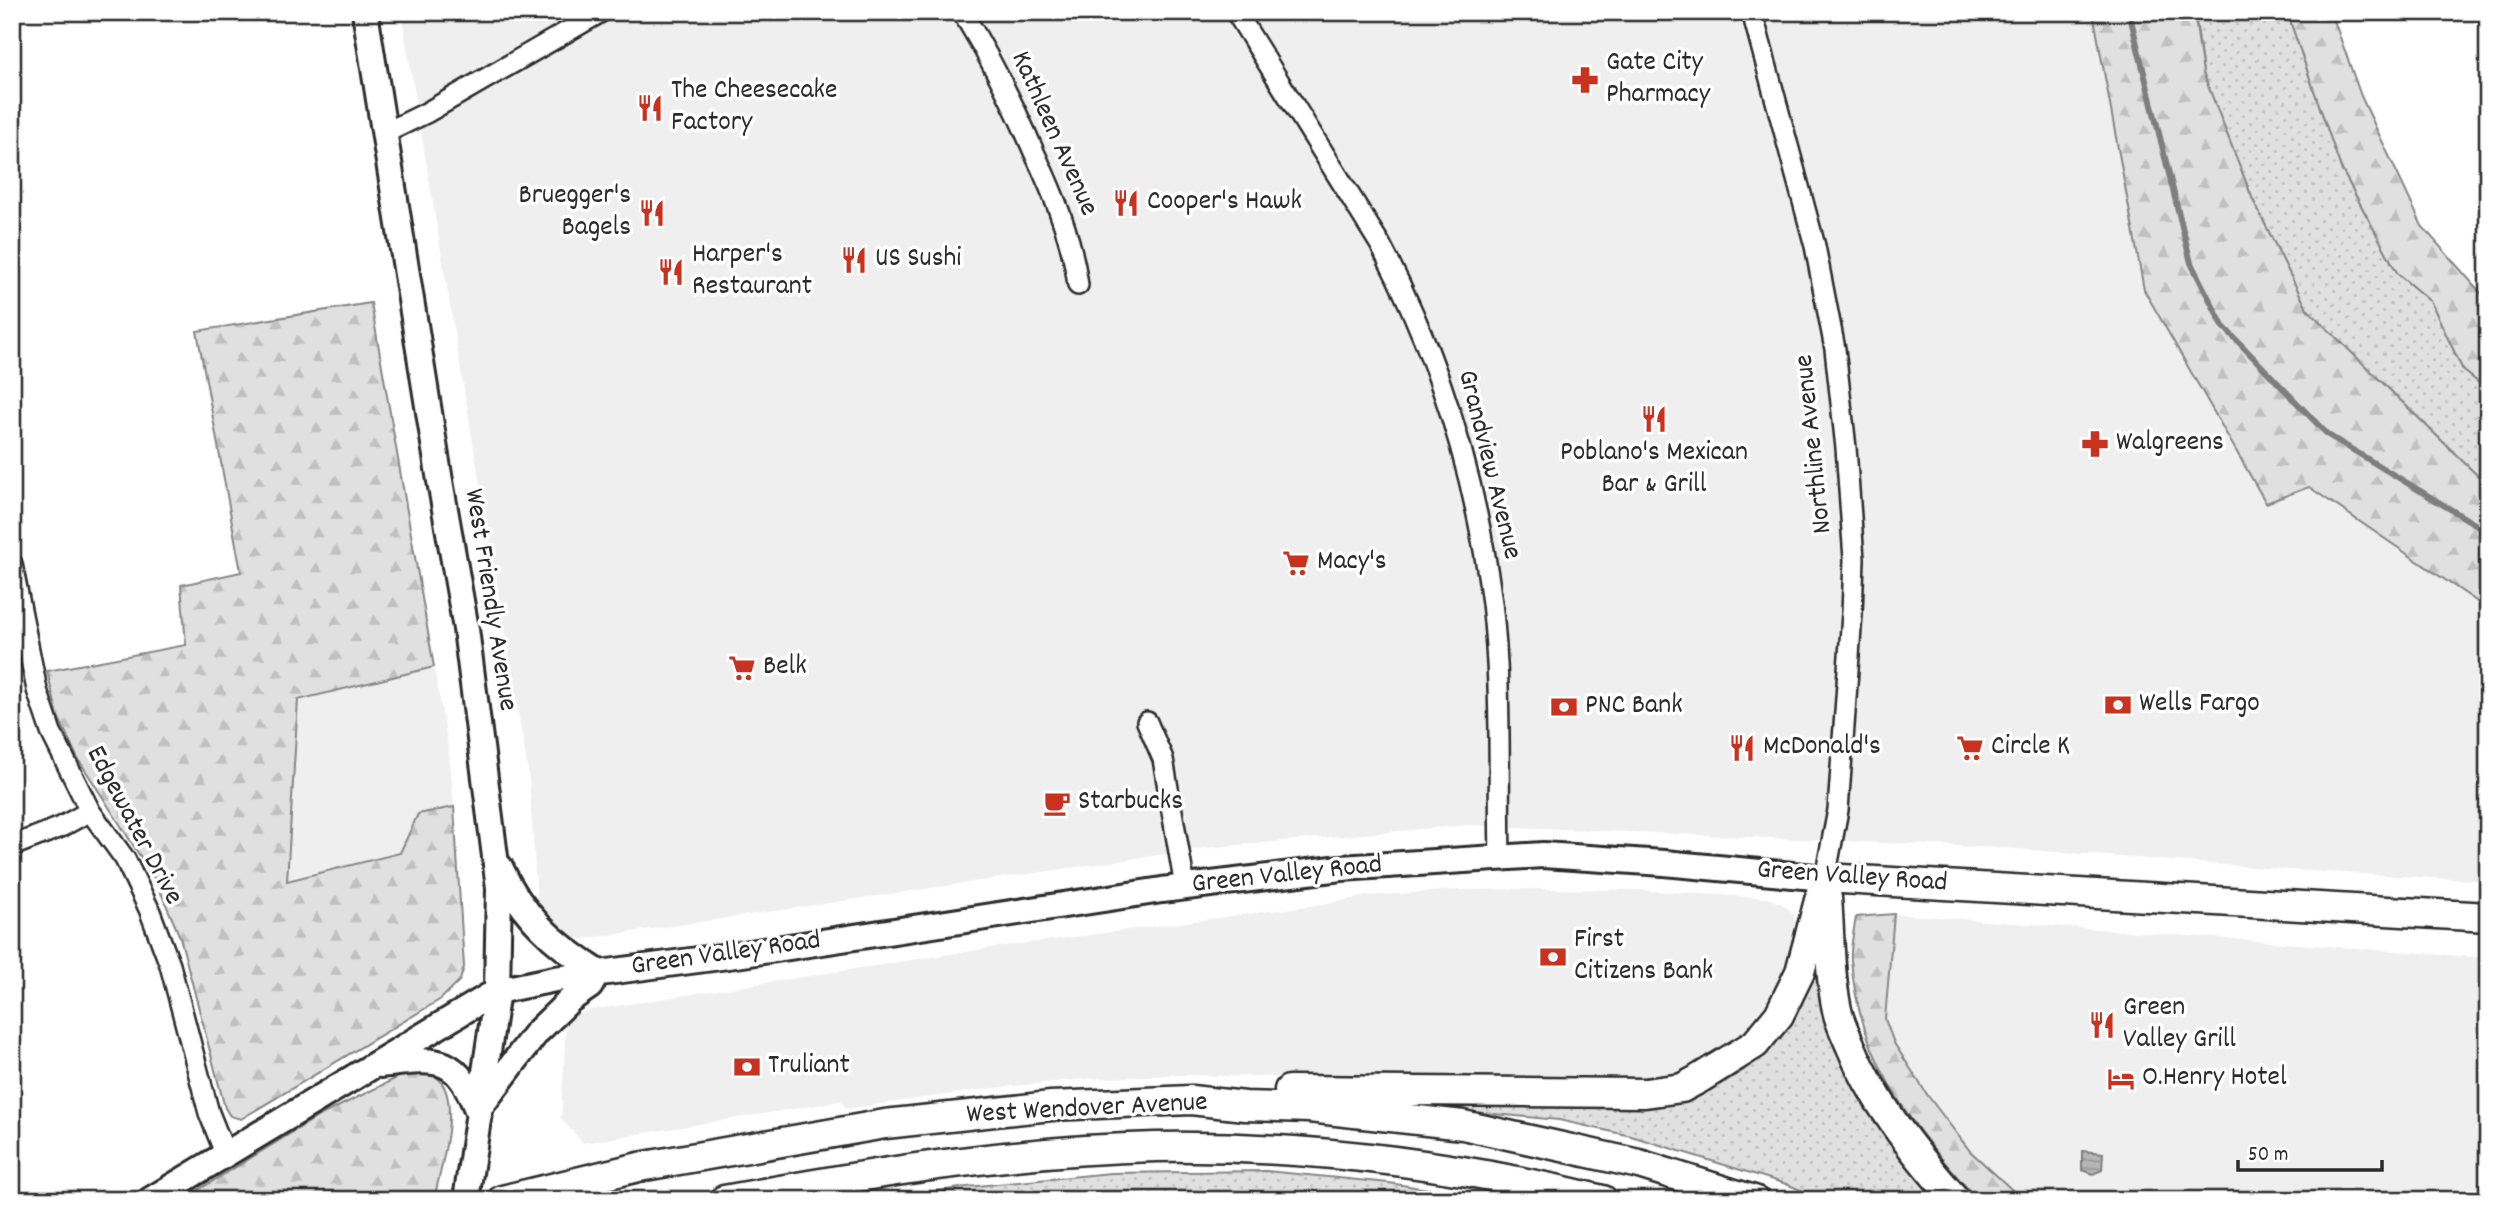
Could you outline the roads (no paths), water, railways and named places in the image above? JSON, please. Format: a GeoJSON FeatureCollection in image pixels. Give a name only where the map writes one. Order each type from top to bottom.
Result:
{"type":"FeatureCollection","features":[{"type":"Feature","properties":{"kind":"highway","name":"Green Valley Road"},"geometry":{"type":"LineString","coordinates":[[1825,878],[2488,917]]}},
{"type":"Feature","properties":{"kind":"highway"},"geometry":{"type":"LineString","coordinates":[[1191,1100],[1220,1091],[1645,1093],[1682,1088],[1755,1044],[1779,1015],[1800,972],[1825,878]]}},
{"type":"Feature","properties":{"kind":"highway"},"geometry":{"type":"LineString","coordinates":[[1825,878],[1837,1014],[1856,1060],[1890,1118],[1920,1160],[1956,1200]]}},
{"type":"Feature","properties":{"kind":"highway","name":"West Wendover Avenue"},"geometry":{"type":"LineString","coordinates":[[505,1199],[639,1167],[885,1124],[1051,1106],[1191,1100],[1245,1106],[1309,1108],[1463,1125],[1639,1164],[1754,1200]]}},
{"type":"Feature","properties":{"kind":"highway","name":"West Wendover Avenue"},"geometry":{"type":"LineString","coordinates":[[724,1200],[935,1164],[1048,1153],[1155,1147],[1247,1148],[1429,1164],[1529,1182],[1603,1200]]}},
{"type":"Feature","properties":{"kind":"main road","name":"West Friendly Avenue"},"geometry":{"type":"LineString","coordinates":[[365,12],[466,629],[499,888],[497,991],[466,1200]]}},
{"type":"Feature","properties":{"kind":"main road","name":"Green Valley Road"},"geometry":{"type":"LineString","coordinates":[[150,1200],[497,991],[532,982],[743,954],[1185,887],[1341,868],[1543,855],[1825,878]]}},
{"type":"Feature","properties":{"kind":"main road"},"geometry":{"type":"LineString","coordinates":[[479,1111],[518,1053],[554,1014],[590,986],[598,972],[566,951],[531,919],[495,856]]}},
{"type":"Feature","properties":{"kind":"main road"},"geometry":{"type":"LineString","coordinates":[[370,1067],[430,1060],[444,1064],[463,1078],[479,1111]]}},
{"type":"Feature","properties":{"kind":"street"},"geometry":{"type":"LineString","coordinates":[[384,133],[426,113],[601,12]]}},
{"type":"Feature","properties":{"kind":"street","name":"Kathleen Avenue"},"geometry":{"type":"LineString","coordinates":[[962,12],[996,69],[1044,172],[1074,256],[1078,285]]}},
{"type":"Feature","properties":{"kind":"street","name":"Grandview Avenue"},"geometry":{"type":"LineString","coordinates":[[1236,12],[1380,244],[1401,283],[1453,418],[1483,548],[1492,605],[1497,685],[1500,858]]}},
{"type":"Feature","properties":{"kind":"street","name":"Northline Avenue"},"geometry":{"type":"LineString","coordinates":[[1752,12],[1815,246],[1835,349],[1846,448],[1854,559],[1852,614],[1838,810],[1825,878]]}},
{"type":"Feature","properties":{"kind":"street","name":"Edgewater Drive"},"geometry":{"type":"LineString","coordinates":[[12,564],[37,690],[51,732],[90,811],[125,859],[149,909],[170,965],[209,1113],[225,1153]]}},
{"type":"Feature","properties":{"kind":"street"},"geometry":{"type":"LineString","coordinates":[[1147,722],[1163,759],[1185,887]]}},
{"type":"Feature","properties":{"kind":"street"},"geometry":{"type":"LineString","coordinates":[[12,846],[61,828],[90,811]]}},
{"type":"Feature","properties":{"kind":"waterway"},"geometry":{"type":"LineString","coordinates":[[2129,12],[2191,263],[2223,326],[2328,435],[2488,532]]}},
{"type":"Feature","properties":{"kind":"place","name":"Gate City Pharmacy"},"geometry":{"type":"Point","coordinates":[1585,80]}},
{"type":"Feature","properties":{"kind":"place","name":"The Cheesecake Factory"},"geometry":{"type":"Point","coordinates":[650,108]}},
{"type":"Feature","properties":{"kind":"place","name":"Cooper's Hawk"},"geometry":{"type":"Point","coordinates":[1126,203]}},
{"type":"Feature","properties":{"kind":"place","name":"Bruegger's Bagels"},"geometry":{"type":"Point","coordinates":[652,213]}},
{"type":"Feature","properties":{"kind":"place","name":"US Sushi"},"geometry":{"type":"Point","coordinates":[854,260]}},
{"type":"Feature","properties":{"kind":"place","name":"Harper's Restaurant"},"geometry":{"type":"Point","coordinates":[671,272]}},
{"type":"Feature","properties":{"kind":"place","name":"Poblano's Mexican Bar & Grill"},"geometry":{"type":"Point","coordinates":[1654,419]}},
{"type":"Feature","properties":{"kind":"place","name":"Walgreens"},"geometry":{"type":"Point","coordinates":[2095,444]}},
{"type":"Feature","properties":{"kind":"place","name":"Macy's"},"geometry":{"type":"Point","coordinates":[1296,563]}},
{"type":"Feature","properties":{"kind":"place","name":"Belk"},"geometry":{"type":"Point","coordinates":[742,668]}},
{"type":"Feature","properties":{"kind":"place","name":"Wells Fargo"},"geometry":{"type":"Point","coordinates":[2118,705]}},
{"type":"Feature","properties":{"kind":"place","name":"PNC Bank"},"geometry":{"type":"Point","coordinates":[1564,707]}},
{"type":"Feature","properties":{"kind":"place","name":"McDonald's"},"geometry":{"type":"Point","coordinates":[1742,748]}},
{"type":"Feature","properties":{"kind":"place","name":"Circle K"},"geometry":{"type":"Point","coordinates":[1970,748]}},
{"type":"Feature","properties":{"kind":"place","name":"Starbucks"},"geometry":{"type":"Point","coordinates":[1057,803]}},
{"type":"Feature","properties":{"kind":"place","name":"First Citizens Bank"},"geometry":{"type":"Point","coordinates":[1553,957]}},
{"type":"Feature","properties":{"kind":"place","name":"Green Valley Grill"},"geometry":{"type":"Point","coordinates":[2102,1025]}},
{"type":"Feature","properties":{"kind":"place","name":"Truliant"},"geometry":{"type":"Point","coordinates":[747,1067]}},
{"type":"Feature","properties":{"kind":"place","name":"O.Henry Hotel"},"geometry":{"type":"Point","coordinates":[2121,1079]}}]}
